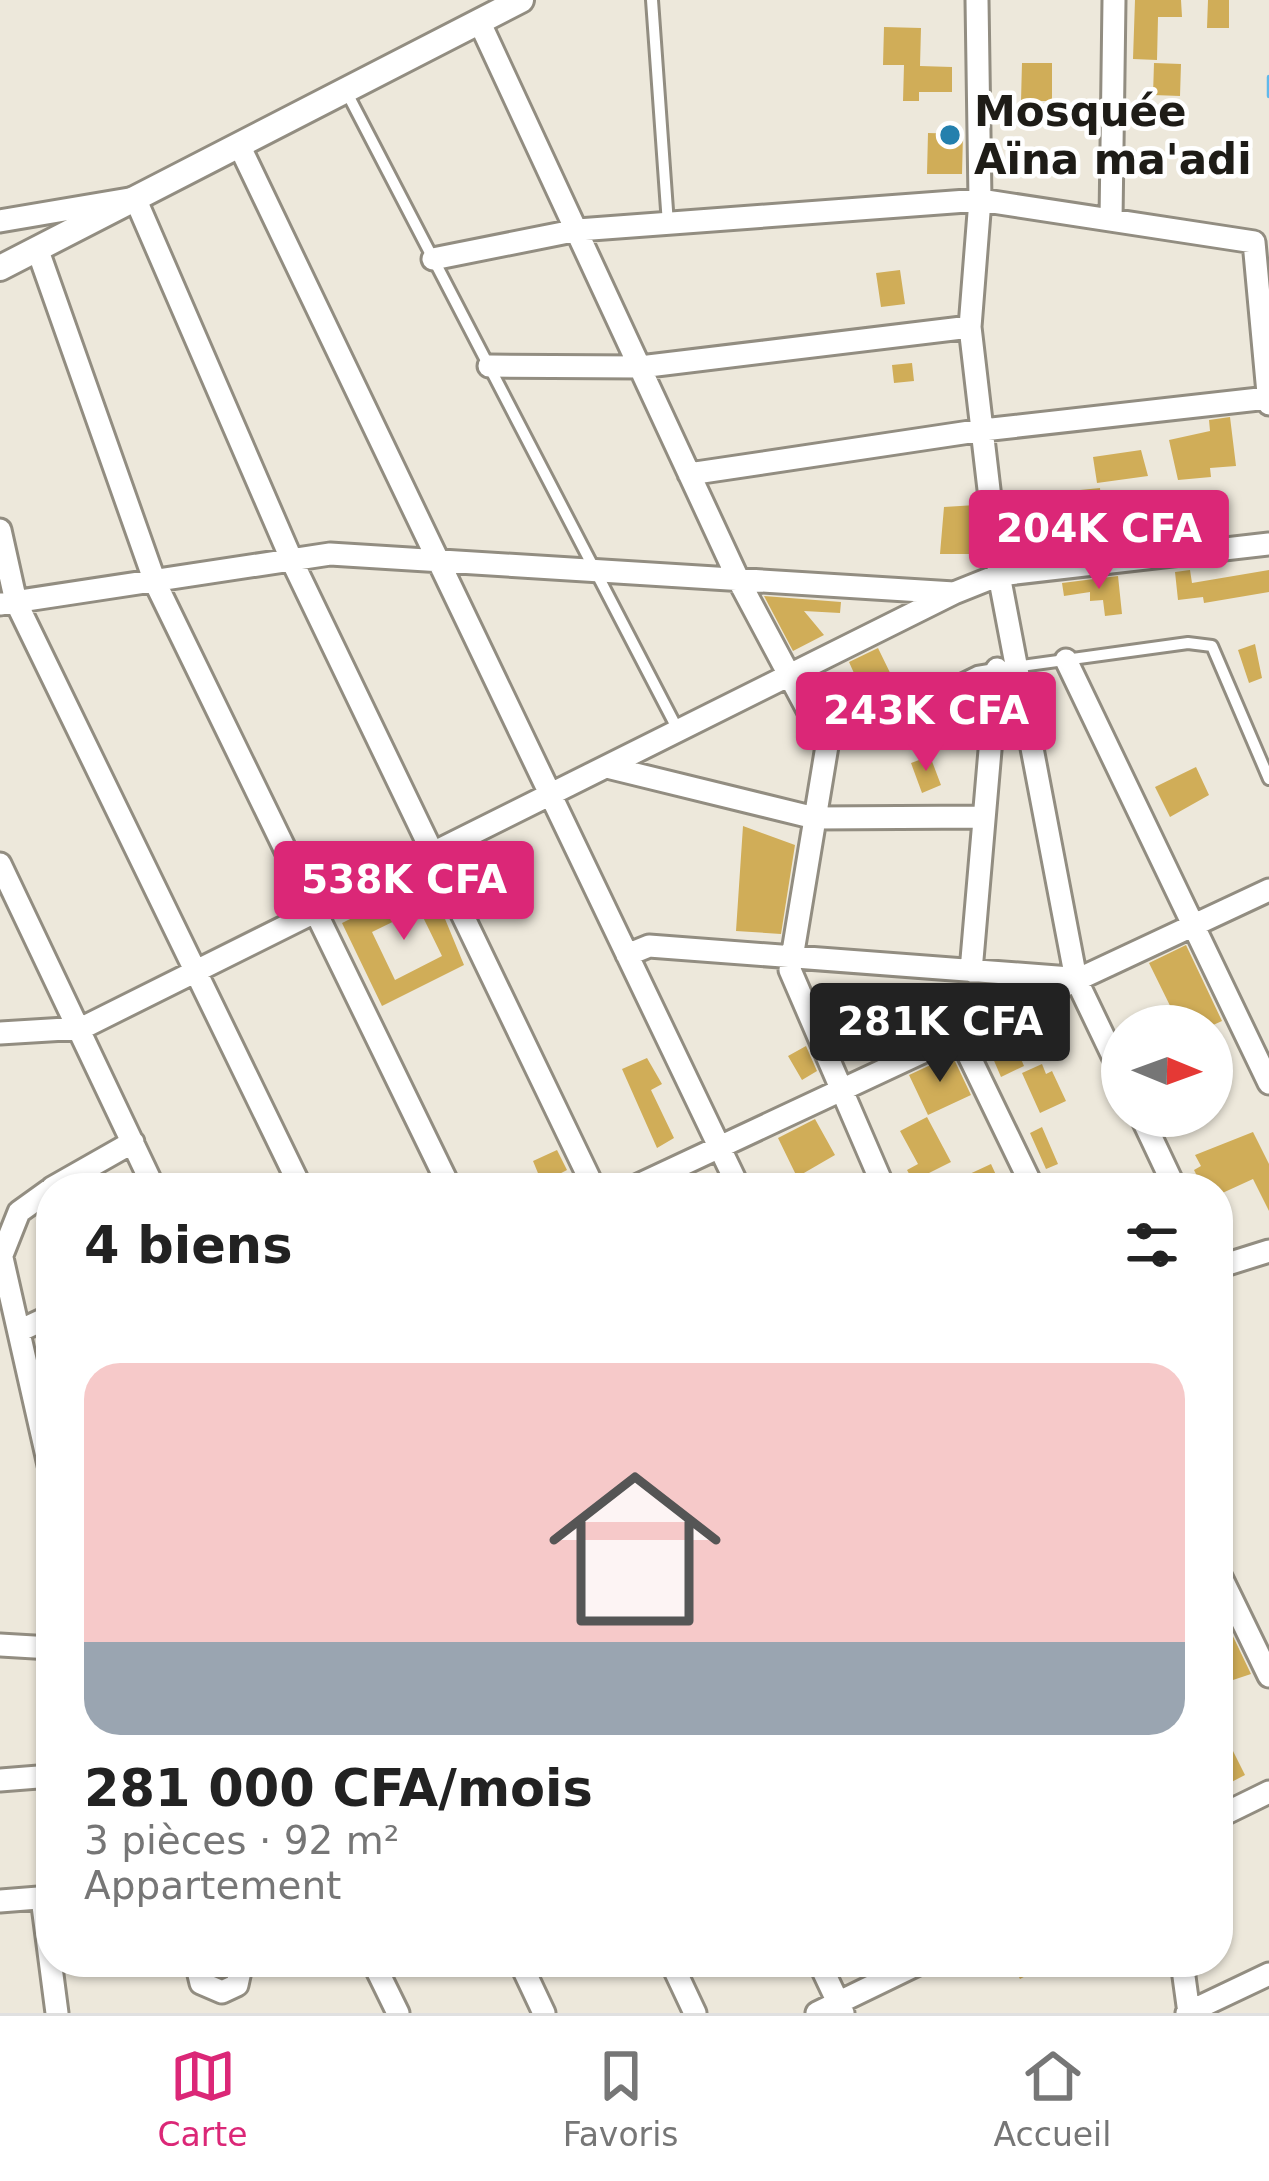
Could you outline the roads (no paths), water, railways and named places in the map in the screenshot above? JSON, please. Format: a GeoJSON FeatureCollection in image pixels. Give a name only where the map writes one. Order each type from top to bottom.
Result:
{"type":"FeatureCollection","features":[{"type":"Feature","properties":{"kind":"street"},"geometry":{"type":"LineString","coordinates":[[0,268],[520,0]]}},
{"type":"Feature","properties":{"kind":"street"},"geometry":{"type":"LineString","coordinates":[[977,0],[980,200],[970,327],[1007,668],[1076,979],[1101,1032]]}},
{"type":"Feature","properties":{"kind":"street"},"geometry":{"type":"LineString","coordinates":[[1112,220],[1114,0]]}},
{"type":"Feature","properties":{"kind":"street"},"geometry":{"type":"LineString","coordinates":[[479,22],[739,581],[827,746],[790,970],[877,1173]]}},
{"type":"Feature","properties":{"kind":"street"},"geometry":{"type":"LineString","coordinates":[[239,145],[733,1173]]}},
{"type":"Feature","properties":{"kind":"street"},"geometry":{"type":"LineString","coordinates":[[0,221],[135,198]]}},
{"type":"Feature","properties":{"kind":"street"},"geometry":{"type":"LineString","coordinates":[[135,198],[293,563],[587,1173]]}},
{"type":"Feature","properties":{"kind":"street"},"geometry":{"type":"LineString","coordinates":[[433,260],[578,230],[980,200],[1255,242],[1268,401],[982,430],[689,474]]}},
{"type":"Feature","properties":{"kind":"street"},"geometry":{"type":"LineString","coordinates":[[37,248],[155,582],[443,1173]]}},
{"type":"Feature","properties":{"kind":"street"},"geometry":{"type":"LineString","coordinates":[[489,367],[640,368],[970,327]]}},
{"type":"Feature","properties":{"kind":"street"},"geometry":{"type":"LineString","coordinates":[[0,530],[8,603],[294,1173]]}},
{"type":"Feature","properties":{"kind":"street"},"geometry":{"type":"LineString","coordinates":[[0,1033],[82,1028],[611,768],[788,675],[999,575],[1269,544]]}},
{"type":"Feature","properties":{"kind":"street"},"geometry":{"type":"LineString","coordinates":[[8,603],[330,554],[954,593]]}},
{"type":"Feature","properties":{"kind":"street"},"geometry":{"type":"LineString","coordinates":[[1066,660],[1269,1083]]}},
{"type":"Feature","properties":{"kind":"street"},"geometry":{"type":"LineString","coordinates":[[971,970],[984,817],[1007,668]]}},
{"type":"Feature","properties":{"kind":"street"},"geometry":{"type":"LineString","coordinates":[[611,768],[814,818],[984,817]]}},
{"type":"Feature","properties":{"kind":"street"},"geometry":{"type":"LineString","coordinates":[[0,864],[147,1173]]}},
{"type":"Feature","properties":{"kind":"street"},"geometry":{"type":"LineString","coordinates":[[662,1173],[1269,890]]}},
{"type":"Feature","properties":{"kind":"street"},"geometry":{"type":"LineString","coordinates":[[627,955],[649,946],[1076,979]]}},
{"type":"Feature","properties":{"kind":"street"},"geometry":{"type":"LineString","coordinates":[[958,1033],[1026,1173]]}},
{"type":"Feature","properties":{"kind":"street"},"geometry":{"type":"LineString","coordinates":[[1151,1137],[1168,1173]]}},
{"type":"Feature","properties":{"kind":"street"},"geometry":{"type":"LineString","coordinates":[[78,1173],[133,1142]]}},
{"type":"Feature","properties":{"kind":"street"},"geometry":{"type":"LineString","coordinates":[[36,1200],[19,1212],[1,1256],[36,1404]]}},
{"type":"Feature","properties":{"kind":"street"},"geometry":{"type":"LineString","coordinates":[[1233,1263],[1269,1251]]}},
{"type":"Feature","properties":{"kind":"street"},"geometry":{"type":"LineString","coordinates":[[19,1331],[36,1323]]}},
{"type":"Feature","properties":{"kind":"street"},"geometry":{"type":"LineString","coordinates":[[1233,1602],[1269,1676]]}},
{"type":"Feature","properties":{"kind":"street"},"geometry":{"type":"LineString","coordinates":[[0,1646],[36,1647]]}},
{"type":"Feature","properties":{"kind":"street"},"geometry":{"type":"LineString","coordinates":[[0,1780],[36,1777]]}},
{"type":"Feature","properties":{"kind":"street"},"geometry":{"type":"LineString","coordinates":[[1233,1810],[1269,1792]]}},
{"type":"Feature","properties":{"kind":"street"},"geometry":{"type":"LineString","coordinates":[[0,1901],[36,1898]]}},
{"type":"Feature","properties":{"kind":"street"},"geometry":{"type":"LineString","coordinates":[[1184,1977],[1188,2013],[1269,1974]]}},
{"type":"Feature","properties":{"kind":"street"},"geometry":{"type":"LineString","coordinates":[[54,1977],[57,2013]]}},
{"type":"Feature","properties":{"kind":"street"},"geometry":{"type":"LineString","coordinates":[[197,1977],[207,1988],[230,1989],[240,1977]]}},
{"type":"Feature","properties":{"kind":"street"},"geometry":{"type":"LineString","coordinates":[[380,1977],[398,2013]]}},
{"type":"Feature","properties":{"kind":"street"},"geometry":{"type":"LineString","coordinates":[[527,1977],[544,2013]]}},
{"type":"Feature","properties":{"kind":"street"},"geometry":{"type":"LineString","coordinates":[[678,1977],[695,2013]]}},
{"type":"Feature","properties":{"kind":"street"},"geometry":{"type":"LineString","coordinates":[[823,1977],[833,2010],[894,1977]]}},
{"type":"Feature","properties":{"kind":"street"},"geometry":{"type":"LineString","coordinates":[[202,2013],[207,1988]]}},
{"type":"Feature","properties":{"kind":"lane"},"geometry":{"type":"LineString","coordinates":[[652,0],[668,224]]}},
{"type":"Feature","properties":{"kind":"lane"},"geometry":{"type":"LineString","coordinates":[[346,90],[679,733]]}},
{"type":"Feature","properties":{"kind":"lane"},"geometry":{"type":"LineString","coordinates":[[827,746],[977,672],[1188,643],[1211,646],[1269,779]]}},
{"type":"Feature","properties":{"kind":"waterway"},"geometry":{"type":"LineString","coordinates":[[1269,77],[1269,96]]}},
{"type":"Feature","properties":{"kind":"place","name":"Mosquée Aïna ma'adi"},"geometry":{"type":"Point","coordinates":[950,135]}}]}
